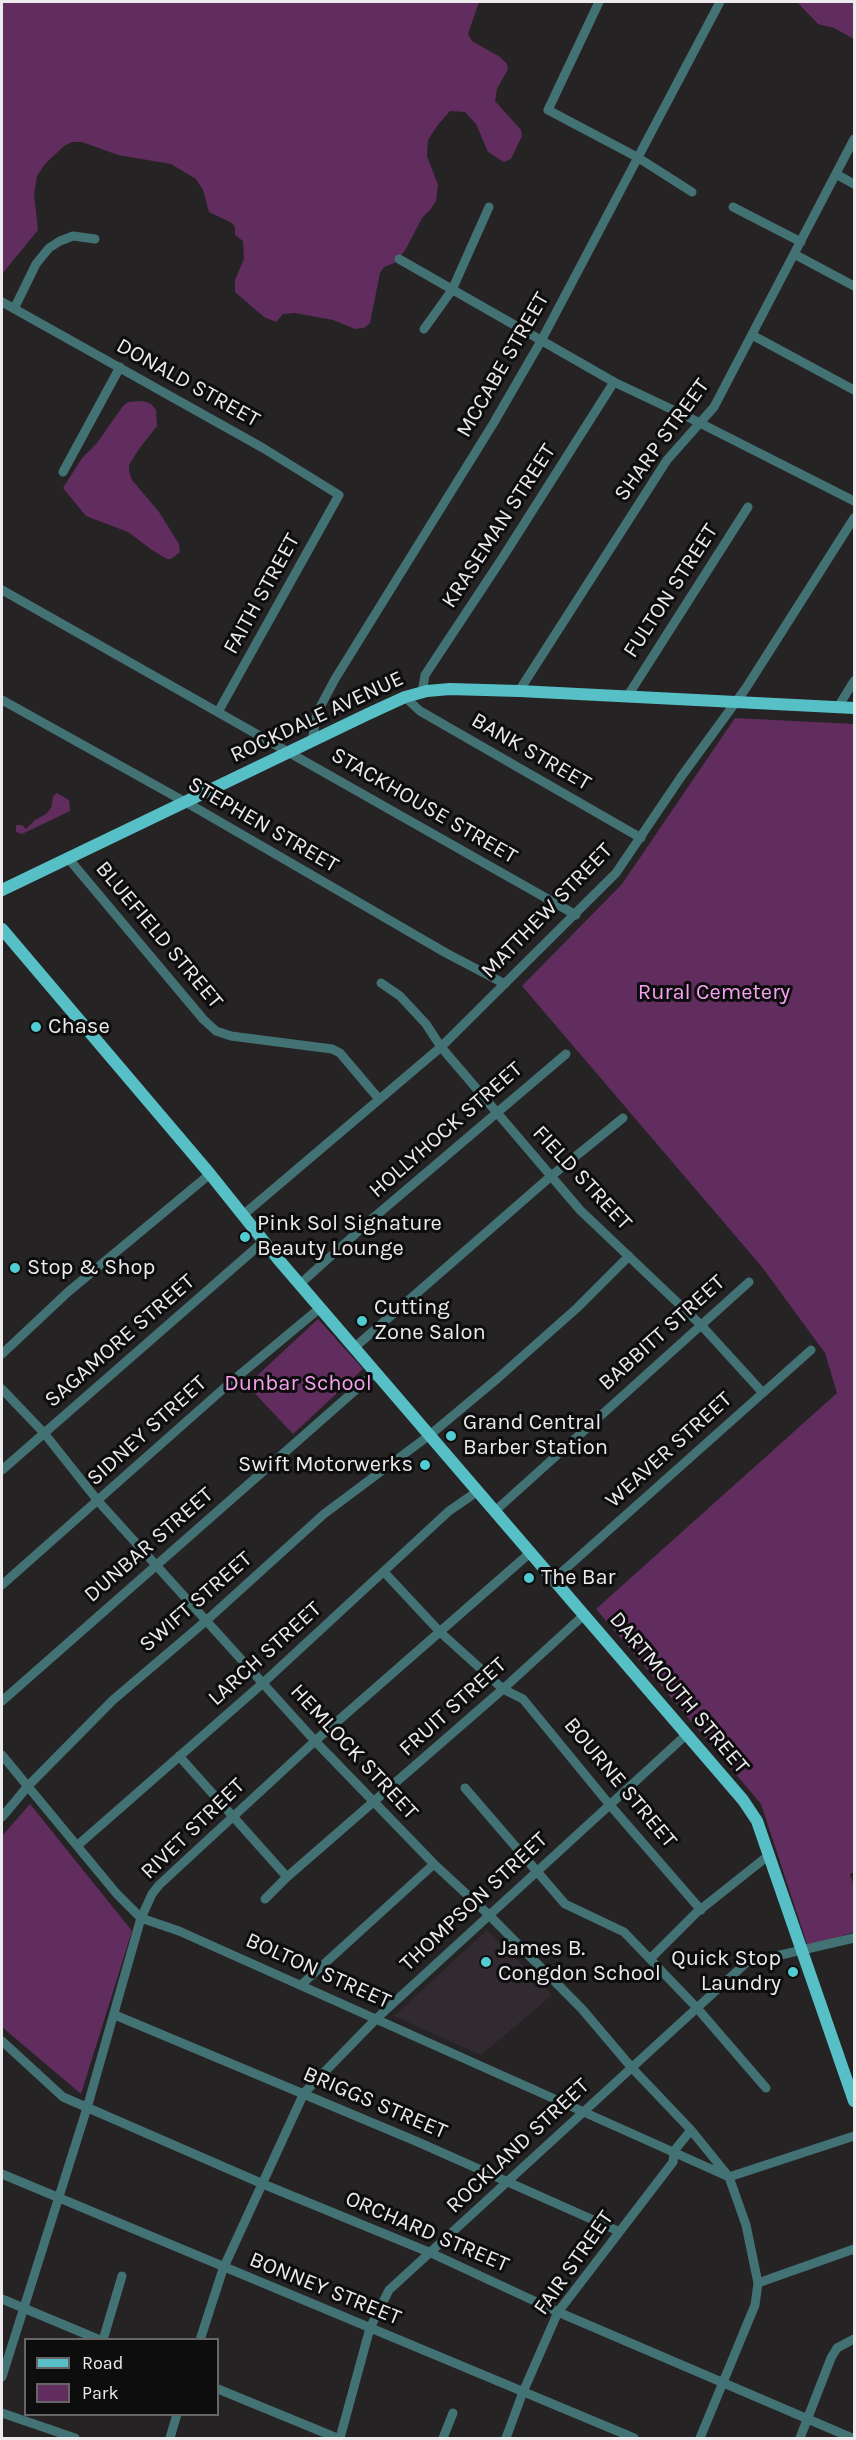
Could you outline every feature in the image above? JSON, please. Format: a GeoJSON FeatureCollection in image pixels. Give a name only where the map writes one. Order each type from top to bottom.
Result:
{"type":"FeatureCollection","features":[{"type":"Feature","properties":{"kind":"main road","name":"ROCKDALE AVENUE"},"geometry":{"type":"LineString","coordinates":[[2,890],[405,697],[422,693],[450,689],[519,691],[855,708]]}},
{"type":"Feature","properties":{"kind":"main road","name":"DARTMOUTH STREET"},"geometry":{"type":"LineString","coordinates":[[2,929],[210,1174],[320,1308],[431,1434],[686,1735],[744,1800],[757,1821],[854,2100]]}},
{"type":"Feature","properties":{"kind":"street"},"geometry":{"type":"LineString","coordinates":[[599,2],[548,110],[638,157],[692,192]]}},
{"type":"Feature","properties":{"kind":"street","name":"MCCABE STREET"},"geometry":{"type":"LineString","coordinates":[[312,741],[317,713],[335,679],[493,424],[541,341],[720,2]]}},
{"type":"Feature","properties":{"kind":"street","name":"SHARP STREET"},"geometry":{"type":"LineString","coordinates":[[519,691],[667,460],[714,407],[855,139]]}},
{"type":"Feature","properties":{"kind":"street"},"geometry":{"type":"LineString","coordinates":[[836,174],[855,184]]}},
{"type":"Feature","properties":{"kind":"street"},"geometry":{"type":"LineString","coordinates":[[424,329],[452,290],[489,207]]}},
{"type":"Feature","properties":{"kind":"street"},"geometry":{"type":"LineString","coordinates":[[733,207],[801,242]]}},
{"type":"Feature","properties":{"kind":"street"},"geometry":{"type":"LineString","coordinates":[[14,309],[36,264],[49,248],[73,236],[95,239]]}},
{"type":"Feature","properties":{"kind":"street"},"geometry":{"type":"LineString","coordinates":[[794,254],[855,286]]}},
{"type":"Feature","properties":{"kind":"street"},"geometry":{"type":"LineString","coordinates":[[399,259],[614,382],[855,501]]}},
{"type":"Feature","properties":{"kind":"street","name":"DONALD STREET"},"geometry":{"type":"LineString","coordinates":[[2,302],[263,448],[339,495]]}},
{"type":"Feature","properties":{"kind":"street"},"geometry":{"type":"LineString","coordinates":[[752,335],[855,390]]}},
{"type":"Feature","properties":{"kind":"street"},"geometry":{"type":"LineString","coordinates":[[63,471],[120,367]]}},
{"type":"Feature","properties":{"kind":"street","name":"KRASEMAN STREET"},"geometry":{"type":"LineString","coordinates":[[422,693],[424,675],[509,548],[614,382]]}},
{"type":"Feature","properties":{"kind":"street","name":"FAITH STREET"},"geometry":{"type":"LineString","coordinates":[[218,712],[339,495]]}},
{"type":"Feature","properties":{"kind":"street","name":"FULTON STREET"},"geometry":{"type":"LineString","coordinates":[[627,697],[748,507]]}},
{"type":"Feature","properties":{"kind":"street","name":"MATTHEW STREET"},"geometry":{"type":"LineString","coordinates":[[243,1215],[441,1047],[616,873],[735,702],[855,518]]}},
{"type":"Feature","properties":{"kind":"street","name":"STACKHOUSE STREET"},"geometry":{"type":"LineString","coordinates":[[2,590],[576,915]]}},
{"type":"Feature","properties":{"kind":"street"},"geometry":{"type":"LineString","coordinates":[[838,707],[855,681]]}},
{"type":"Feature","properties":{"kind":"street","name":"BANK STREET"},"geometry":{"type":"LineString","coordinates":[[405,697],[420,711],[641,838]]}},
{"type":"Feature","properties":{"kind":"street","name":"STEPHEN STREET"},"geometry":{"type":"LineString","coordinates":[[2,700],[446,953],[505,984]]}},
{"type":"Feature","properties":{"kind":"street","name":"BLUEFIELD STREET"},"geometry":{"type":"LineString","coordinates":[[68,858],[203,1019],[216,1031],[231,1036],[332,1049],[340,1053],[379,1100]]}},
{"type":"Feature","properties":{"kind":"street","name":"FIELD STREET"},"geometry":{"type":"LineString","coordinates":[[381,983],[400,996],[426,1024],[441,1047],[580,1210],[701,1325],[764,1393]]}},
{"type":"Feature","properties":{"kind":"street","name":"HOLLYHOCK STREET"},"geometry":{"type":"LineString","coordinates":[[300,1284],[496,1112],[566,1054]]}},
{"type":"Feature","properties":{"kind":"street"},"geometry":{"type":"LineString","coordinates":[[355,1347],[550,1177],[623,1118]]}},
{"type":"Feature","properties":{"kind":"street"},"geometry":{"type":"LineString","coordinates":[[2,1354],[68,1292],[210,1174]]}},
{"type":"Feature","properties":{"kind":"street","name":"SAGAMORE STREET"},"geometry":{"type":"LineString","coordinates":[[2,1470],[264,1241]]}},
{"type":"Feature","properties":{"kind":"street","name":"SWIFT STREET"},"geometry":{"type":"LineString","coordinates":[[2,1817],[28,1786],[113,1700],[207,1620],[324,1514],[431,1434],[498,1378],[577,1308],[629,1257]]}},
{"type":"Feature","properties":{"kind":"street","name":"BABBITT STREET"},"geometry":{"type":"LineString","coordinates":[[495,1511],[748,1281]]}},
{"type":"Feature","properties":{"kind":"street","name":"SIDNEY STREET"},"geometry":{"type":"LineString","coordinates":[[2,1585],[222,1390],[320,1308]]}},
{"type":"Feature","properties":{"kind":"street","name":"WEAVER STREET"},"geometry":{"type":"LineString","coordinates":[[554,1579],[811,1350]]}},
{"type":"Feature","properties":{"kind":"street","name":"DUNBAR STREET"},"geometry":{"type":"LineString","coordinates":[[2,1701],[376,1372]]}},
{"type":"Feature","properties":{"kind":"street","name":"HEMLOCK STREET"},"geometry":{"type":"LineString","coordinates":[[2,1389],[44,1432],[98,1501],[315,1741],[434,1864],[489,1915],[582,2009],[632,2068],[691,2130]]}},
{"type":"Feature","properties":{"kind":"street","name":"LARCH STREET"},"geometry":{"type":"LineString","coordinates":[[78,1845],[263,1683],[385,1573],[449,1511],[478,1491]]}},
{"type":"Feature","properties":{"kind":"street","name":"RIVET STREET"},"geometry":{"type":"LineString","coordinates":[[2,2377],[87,2108],[141,1918],[159,1885],[315,1741],[531,1552]]}},
{"type":"Feature","properties":{"kind":"street","name":"BOURNE STREET"},"geometry":{"type":"LineString","coordinates":[[385,1573],[440,1632],[503,1689],[523,1699],[609,1804],[701,1910]]}},
{"type":"Feature","properties":{"kind":"street","name":"FRUIT STREET"},"geometry":{"type":"LineString","coordinates":[[265,1899],[585,1614]]}},
{"type":"Feature","properties":{"kind":"street","name":"THOMPSON STREET"},"geometry":{"type":"LineString","coordinates":[[201,2338],[223,2269],[304,2093],[376,2019],[686,1735]]}},
{"type":"Feature","properties":{"kind":"street","name":"BOLTON STREET"},"geometry":{"type":"LineString","coordinates":[[2,1755],[116,1893],[141,1918],[179,1931],[674,2151]]}},
{"type":"Feature","properties":{"kind":"street"},"geometry":{"type":"LineString","coordinates":[[179,1756],[287,1877]]}},
{"type":"Feature","properties":{"kind":"street"},"geometry":{"type":"LineString","coordinates":[[465,1788],[565,1904],[624,1932],[697,2008],[766,2088]]}},
{"type":"Feature","properties":{"kind":"street"},"geometry":{"type":"LineString","coordinates":[[650,1959],[701,1910],[769,1855]]}},
{"type":"Feature","properties":{"kind":"street"},"geometry":{"type":"LineString","coordinates":[[301,1985],[434,1864]]}},
{"type":"Feature","properties":{"kind":"street","name":"ROCKLAND STREET"},"geometry":{"type":"LineString","coordinates":[[339,2439],[370,2328],[389,2290],[746,1963],[855,1938]]}},
{"type":"Feature","properties":{"kind":"street","name":"BRIGGS STREET"},"geometry":{"type":"LineString","coordinates":[[115,2015],[304,2093],[618,2231]]}},
{"type":"Feature","properties":{"kind":"street","name":"ORCHARD STREET"},"geometry":{"type":"LineString","coordinates":[[2,2041],[63,2097],[263,2184],[431,2253],[558,2312],[852,2439]]}},
{"type":"Feature","properties":{"kind":"street"},"geometry":{"type":"LineString","coordinates":[[691,2130],[729,2176],[746,2225],[758,2283],[755,2305],[700,2439]]}},
{"type":"Feature","properties":{"kind":"street","name":"FAIR STREET"},"geometry":{"type":"LineString","coordinates":[[506,2439],[523,2392],[558,2312],[673,2162],[674,2151],[691,2130]]}},
{"type":"Feature","properties":{"kind":"street"},"geometry":{"type":"LineString","coordinates":[[674,2151],[729,2176],[855,2136]]}},
{"type":"Feature","properties":{"kind":"street","name":"BONNEY STREET"},"geometry":{"type":"LineString","coordinates":[[2,2174],[223,2269],[634,2439]]}},
{"type":"Feature","properties":{"kind":"street"},"geometry":{"type":"LineString","coordinates":[[758,2283],[855,2249]]}},
{"type":"Feature","properties":{"kind":"street"},"geometry":{"type":"LineString","coordinates":[[103,2338],[122,2276]]}},
{"type":"Feature","properties":{"kind":"street"},"geometry":{"type":"LineString","coordinates":[[2,2299],[97,2338]]}},
{"type":"Feature","properties":{"kind":"street"},"geometry":{"type":"LineString","coordinates":[[800,2439],[831,2358],[837,2348],[855,2338]]}},
{"type":"Feature","properties":{"kind":"street"},"geometry":{"type":"LineString","coordinates":[[219,2389],[339,2439]]}},
{"type":"Feature","properties":{"kind":"street"},"geometry":{"type":"LineString","coordinates":[[2,2413],[75,2439]]}},
{"type":"Feature","properties":{"kind":"street"},"geometry":{"type":"LineString","coordinates":[[442,2439],[453,2413]]}},
{"type":"Feature","properties":{"kind":"street"},"geometry":{"type":"LineString","coordinates":[[170,2439],[177,2416]]}},
{"type":"Feature","properties":{"kind":"shaded area","name":"James B. Congdon School"},"geometry":{"type":"Polygon","coordinates":[[[487,1930],[552,1995],[481,2055],[394,2016],[487,1930]]]}},
{"type":"Feature","properties":{"kind":"green space"},"geometry":{"type":"Polygon","coordinates":[[[2,2],[479,2],[468,34],[472,41],[500,57],[507,64],[508,69],[497,89],[495,101],[521,130],[522,136],[511,159],[504,162],[488,152],[476,124],[465,112],[450,111],[437,126],[428,140],[427,156],[438,185],[436,201],[422,218],[397,262],[384,267],[380,273],[370,323],[364,328],[355,329],[333,320],[295,313],[283,314],[276,322],[264,317],[235,292],[235,280],[244,259],[243,241],[235,235],[235,227],[232,223],[209,212],[203,190],[196,179],[171,164],[118,155],[82,142],[72,142],[64,146],[45,164],[37,176],[34,194],[38,230],[2,274],[2,2]]]}},
{"type":"Feature","properties":{"kind":"green space"},"geometry":{"type":"Polygon","coordinates":[[[797,2],[854,2],[854,39],[834,28],[818,24],[797,2]]]}},
{"type":"Feature","properties":{"kind":"green space"},"geometry":{"type":"Polygon","coordinates":[[[143,401],[151,404],[156,410],[157,426],[129,465],[129,471],[132,480],[159,512],[179,544],[180,552],[171,559],[152,550],[128,532],[86,516],[63,488],[82,458],[97,443],[123,406],[128,402],[143,401]]]}},
{"type":"Feature","properties":{"kind":"green space","name":"Rural Cemetery"},"geometry":{"type":"Polygon","coordinates":[[[735,718],[854,724],[854,1872],[850,1874],[854,1886],[854,1932],[808,1947],[761,1804],[596,1609],[837,1393],[825,1353],[762,1267],[522,986],[622,884],[735,718]]]}},
{"type":"Feature","properties":{"kind":"green space"},"geometry":{"type":"Polygon","coordinates":[[[57,793],[69,800],[70,811],[22,834],[16,832],[16,825],[22,825],[26,829],[46,814],[51,808],[53,796],[57,793]]]}},
{"type":"Feature","properties":{"kind":"green space","name":"Dunbar School"},"geometry":{"type":"Polygon","coordinates":[[[318,1319],[363,1369],[293,1434],[247,1385],[318,1319]]]}},
{"type":"Feature","properties":{"kind":"green space"},"geometry":{"type":"Polygon","coordinates":[[[30,1804],[132,1931],[81,2094],[2,2027],[2,1836],[30,1804]]]}},
{"type":"Feature","properties":{"kind":"place","name":"Chase"},"geometry":{"type":"Point","coordinates":[36,1027]}},
{"type":"Feature","properties":{"kind":"place","name":"Pink Sol Signature Beauty Lounge"},"geometry":{"type":"Point","coordinates":[245,1237]}},
{"type":"Feature","properties":{"kind":"place","name":"Stop & Shop"},"geometry":{"type":"Point","coordinates":[15,1268]}},
{"type":"Feature","properties":{"kind":"place","name":"Cutting Zone Salon"},"geometry":{"type":"Point","coordinates":[362,1321]}},
{"type":"Feature","properties":{"kind":"place","name":"Grand Central Barber Station"},"geometry":{"type":"Point","coordinates":[451,1436]}},
{"type":"Feature","properties":{"kind":"place","name":"Swift Motorwerks"},"geometry":{"type":"Point","coordinates":[425,1465]}},
{"type":"Feature","properties":{"kind":"place","name":"The Bar"},"geometry":{"type":"Point","coordinates":[529,1578]}},
{"type":"Feature","properties":{"kind":"place","name":"James B. Congdon School"},"geometry":{"type":"Point","coordinates":[486,1962]}},
{"type":"Feature","properties":{"kind":"place","name":"Quick Stop Laundry"},"geometry":{"type":"Point","coordinates":[793,1972]}}]}
